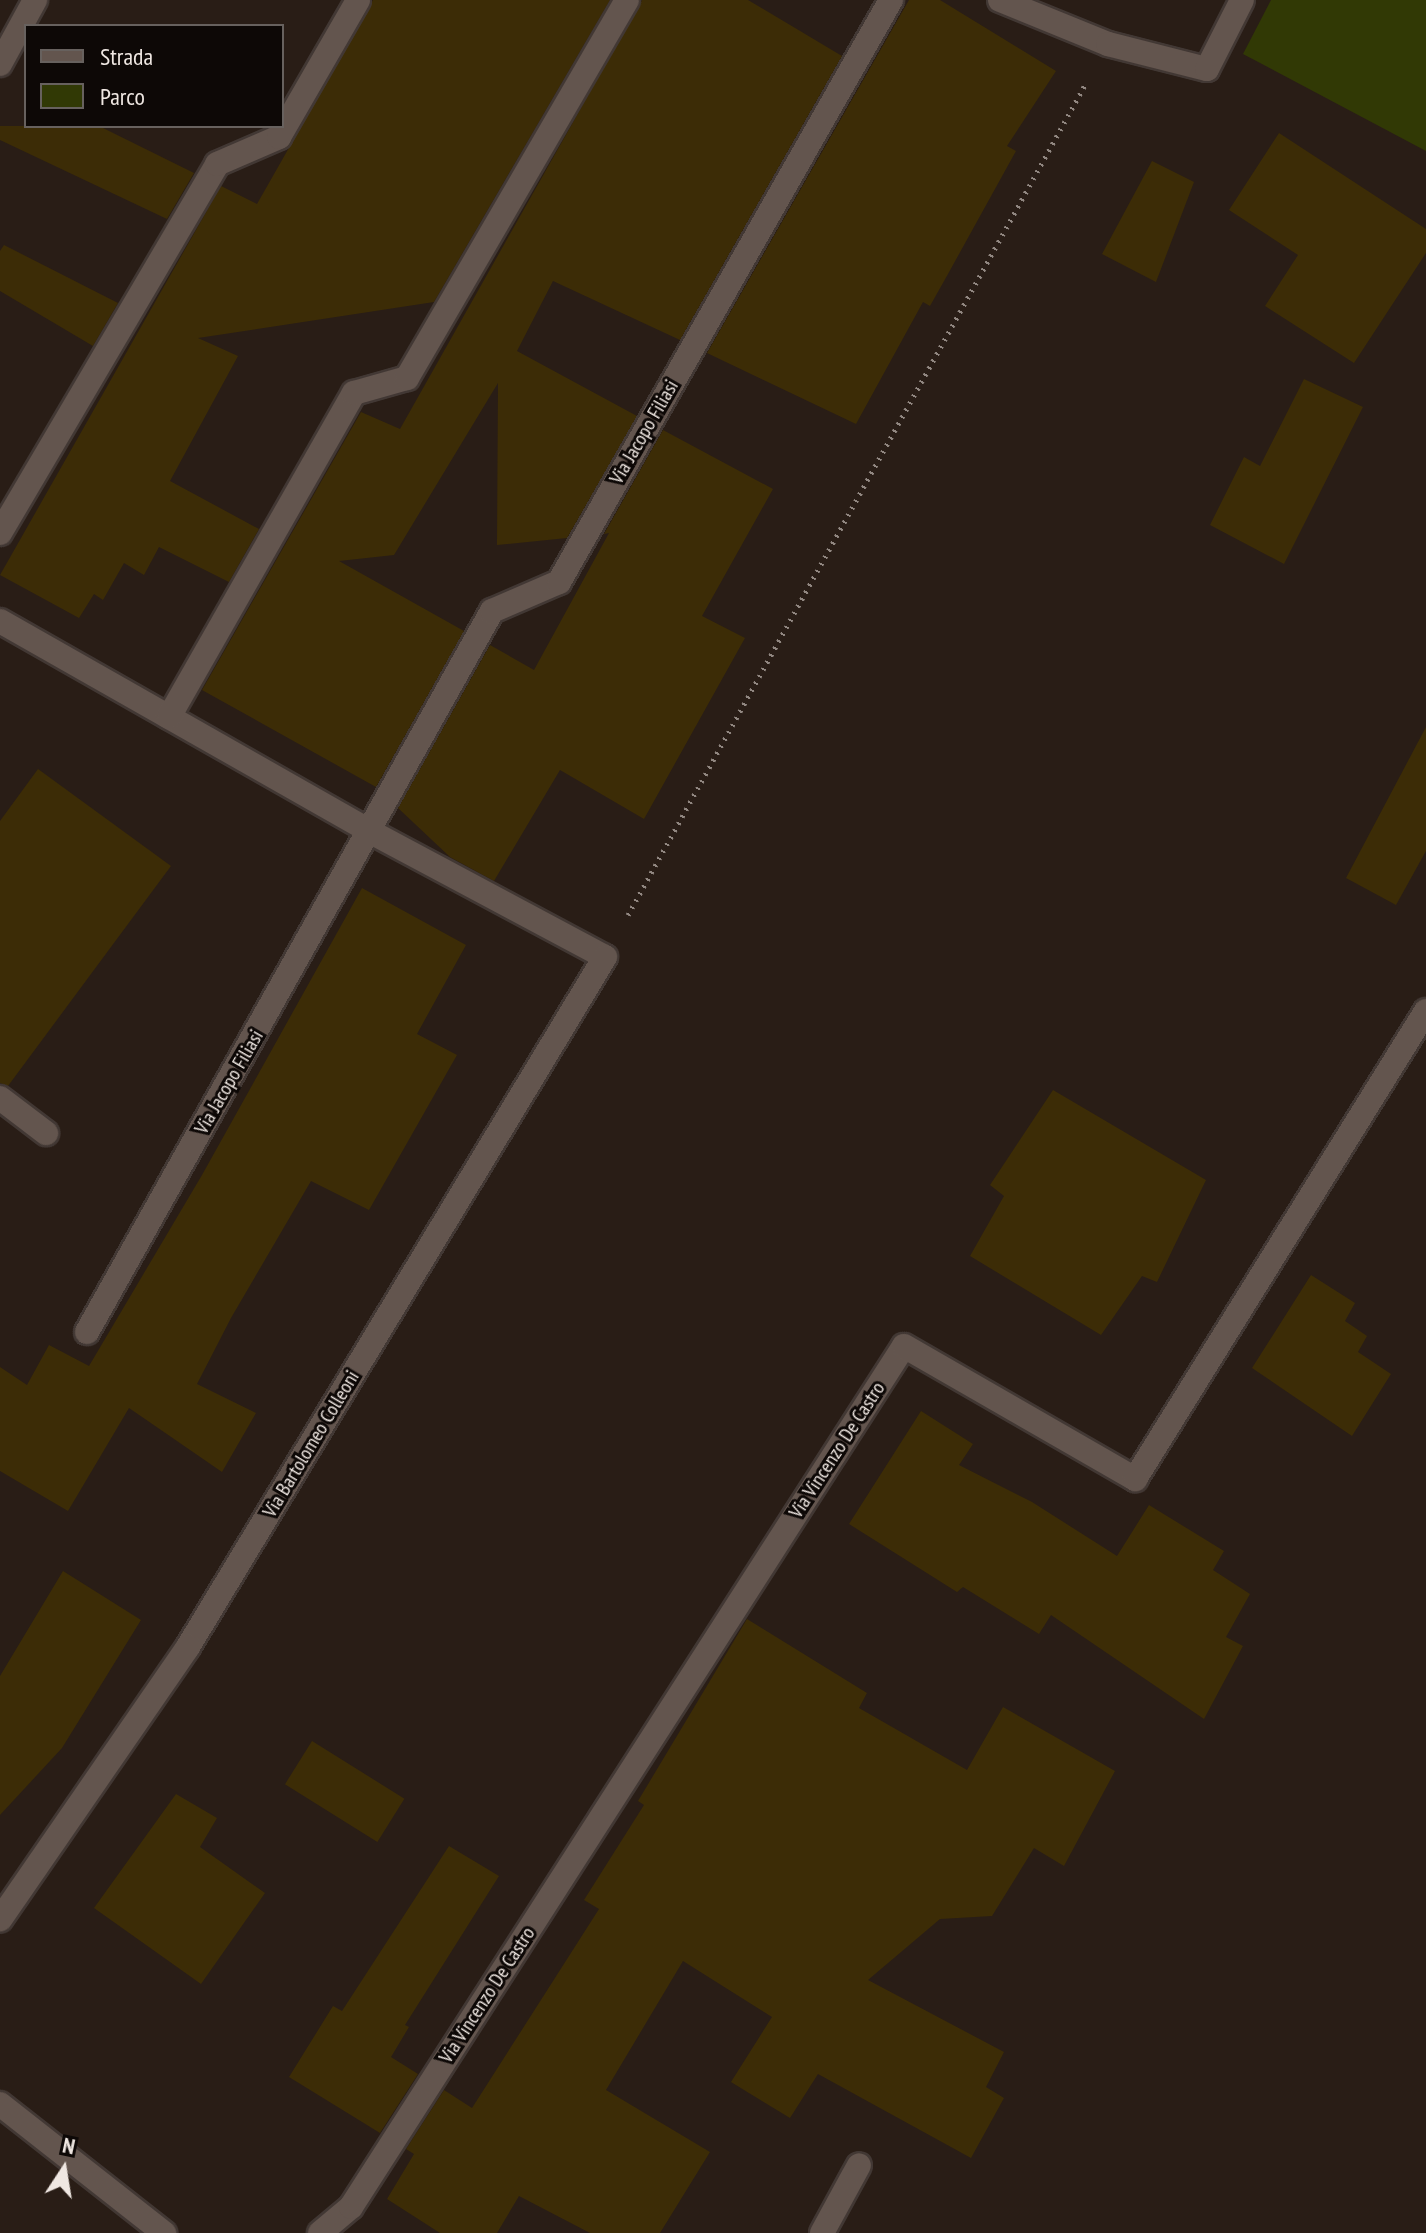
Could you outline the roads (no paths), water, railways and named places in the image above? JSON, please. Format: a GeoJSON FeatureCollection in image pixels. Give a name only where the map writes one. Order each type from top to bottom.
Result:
{"type":"FeatureCollection","features":[{"type":"Feature","properties":{"kind":"street"},"geometry":{"type":"LineString","coordinates":[[0,64],[35,0]]}},
{"type":"Feature","properties":{"kind":"street"},"geometry":{"type":"LineString","coordinates":[[0,533],[217,164],[279,137],[358,0]]}},
{"type":"Feature","properties":{"kind":"street"},"geometry":{"type":"LineString","coordinates":[[169,717],[354,393],[407,378],[627,0]]}},
{"type":"Feature","properties":{"kind":"street","name":"Via Jacopo Filiasi"},"geometry":{"type":"LineString","coordinates":[[87,1332],[371,832],[492,611],[559,582],[891,0]]}},
{"type":"Feature","properties":{"kind":"street"},"geometry":{"type":"LineString","coordinates":[[1000,0],[1108,44],[1207,69],[1242,0]]}},
{"type":"Feature","properties":{"kind":"street"},"geometry":{"type":"LineString","coordinates":[[0,621],[371,832]]}},
{"type":"Feature","properties":{"kind":"street","name":"Via Bartolomeo Colleoni"},"geometry":{"type":"LineString","coordinates":[[0,1920],[188,1647],[605,957],[371,832]]}},
{"type":"Feature","properties":{"kind":"street","name":"Via Vincenzo De Castro"},"geometry":{"type":"LineString","coordinates":[[320,2233],[351,2207],[904,1346],[1135,1479],[1426,1011]]}},
{"type":"Feature","properties":{"kind":"street"},"geometry":{"type":"LineString","coordinates":[[0,1098],[46,1133]]}},
{"type":"Feature","properties":{"kind":"street"},"geometry":{"type":"LineString","coordinates":[[0,2104],[150,2229]]}},
{"type":"Feature","properties":{"kind":"street"},"geometry":{"type":"LineString","coordinates":[[822,2233],[859,2165]]}}]}
